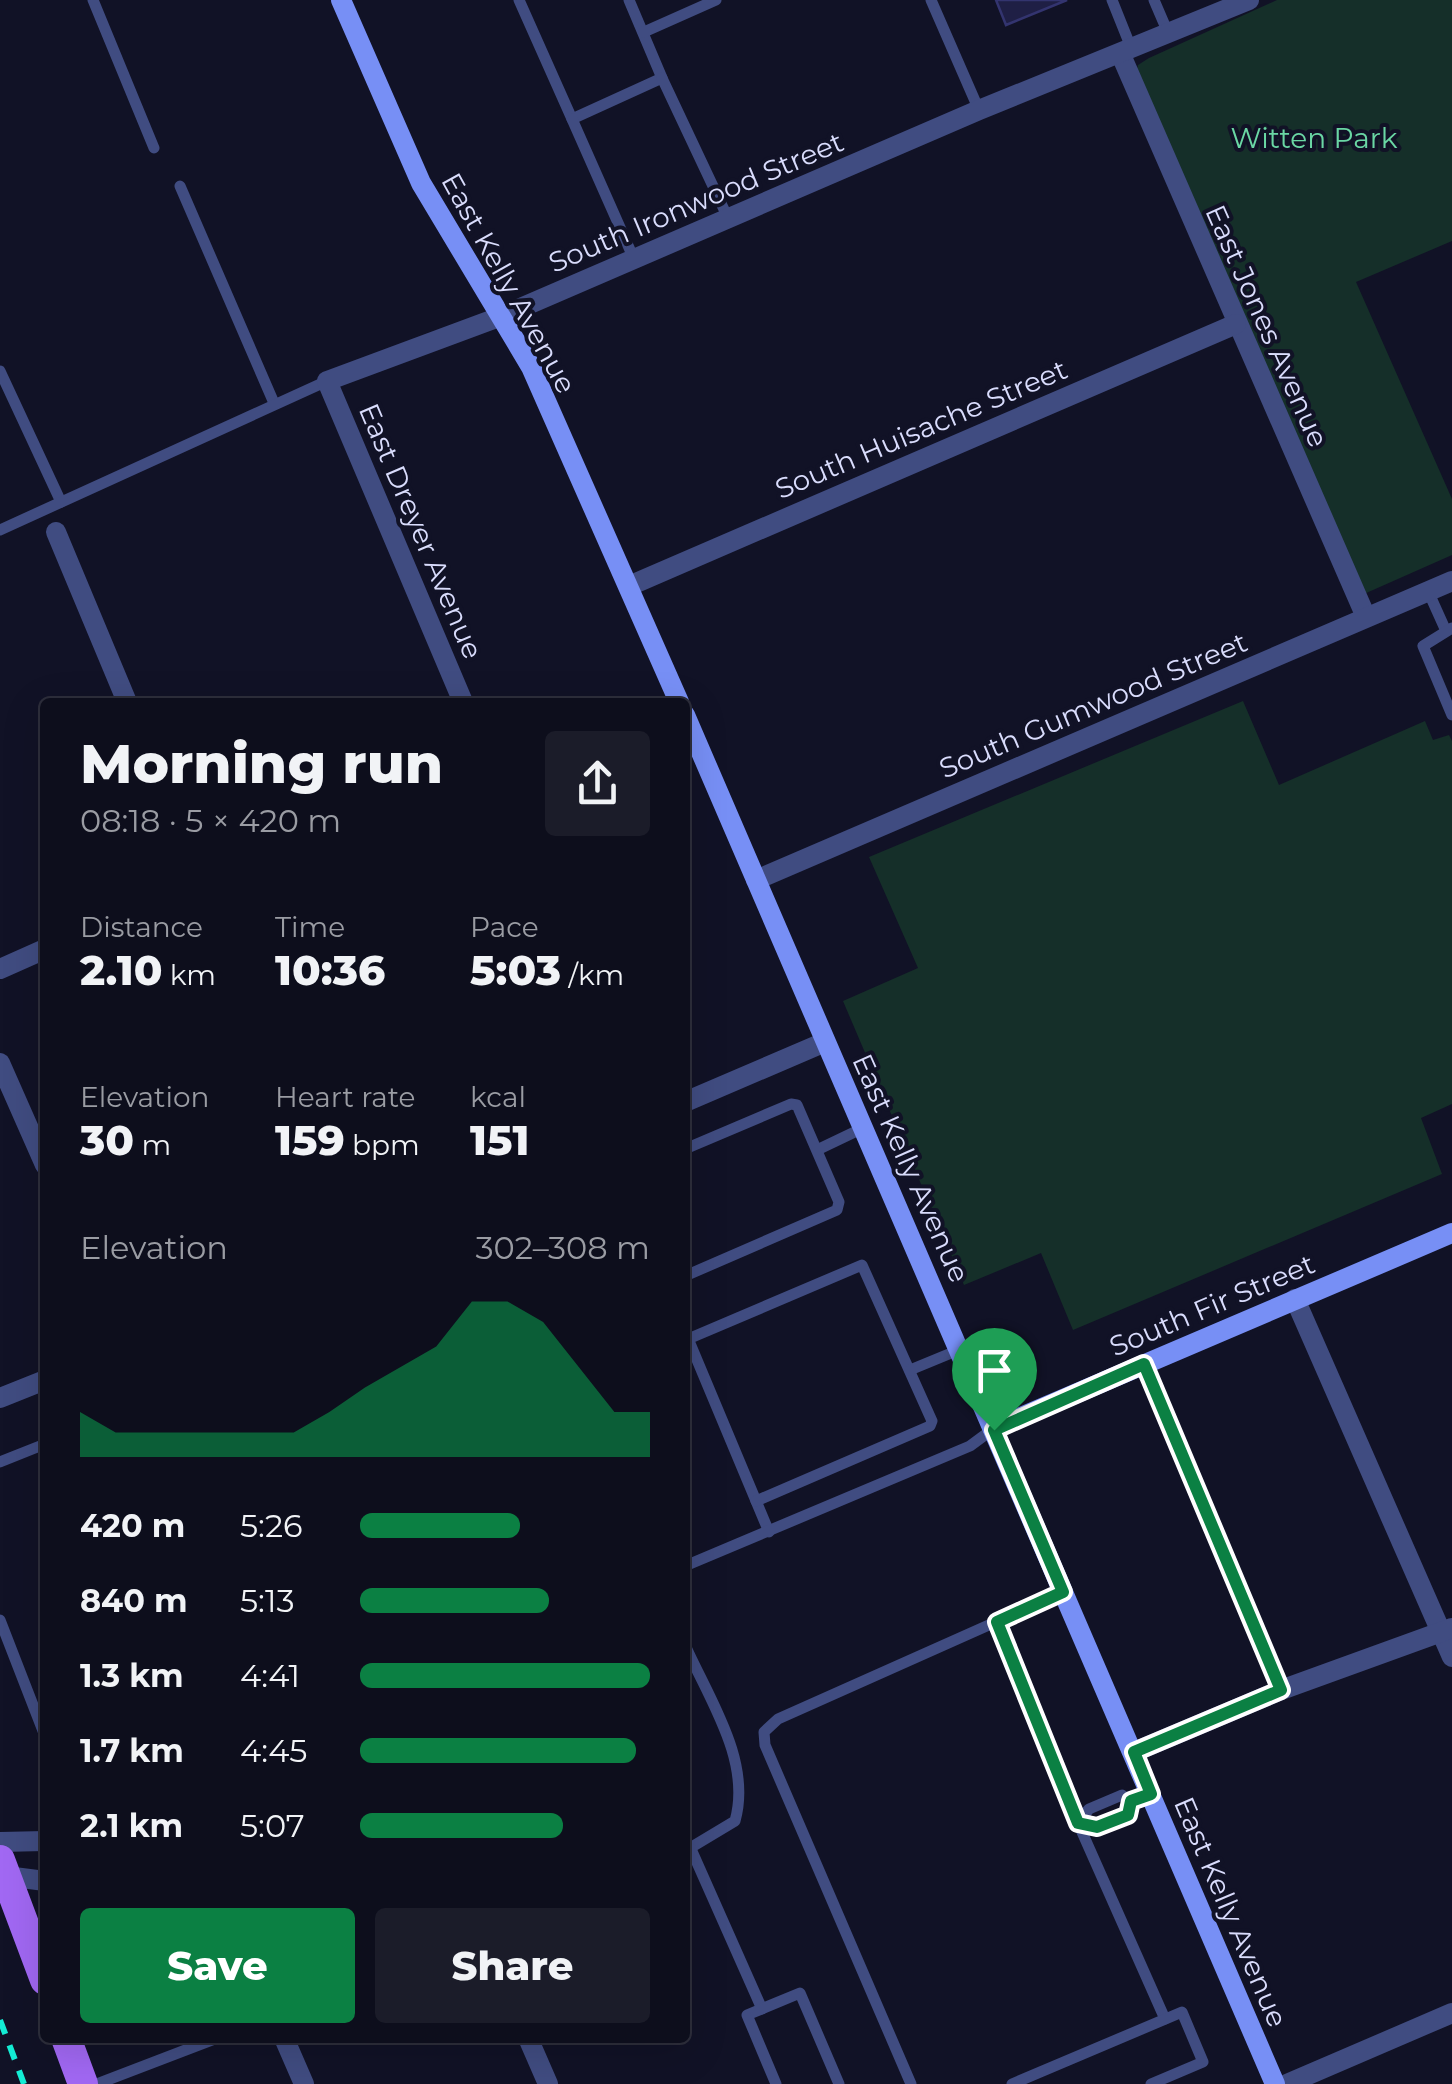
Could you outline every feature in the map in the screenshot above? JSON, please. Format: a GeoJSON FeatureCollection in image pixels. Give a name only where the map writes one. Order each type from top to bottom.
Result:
{"type":"FeatureCollection","features":[{"type":"Feature","properties":{"kind":"main road"},"geometry":{"type":"LineString","coordinates":[[2,1871],[40,1967]]}},
{"type":"Feature","properties":{"kind":"main road"},"geometry":{"type":"LineString","coordinates":[[68,2043],[83,2084]]}},
{"type":"Feature","properties":{"kind":"street","name":"East Kelly Avenue"},"geometry":{"type":"LineString","coordinates":[[341,0],[421,184],[531,368],[678,698]]}},
{"type":"Feature","properties":{"kind":"street","name":"South Ironwood Street"},"geometry":{"type":"LineString","coordinates":[[327,381],[502,316],[979,110],[1249,0]]}},
{"type":"Feature","properties":{"kind":"street","name":"East Jones Avenue"},"geometry":{"type":"LineString","coordinates":[[1126,53],[1236,324],[1366,617]]}},
{"type":"Feature","properties":{"kind":"street","name":"South Huisache Street"},"geometry":{"type":"LineString","coordinates":[[629,586],[1236,324]]}},
{"type":"Feature","properties":{"kind":"street","name":"East Dreyer Avenue"},"geometry":{"type":"LineString","coordinates":[[327,381],[461,698]]}},
{"type":"Feature","properties":{"kind":"street"},"geometry":{"type":"LineString","coordinates":[[56,532],[124,698]]}},
{"type":"Feature","properties":{"kind":"street","name":"South Gumwood Street"},"geometry":{"type":"LineString","coordinates":[[756,880],[1452,580]]}},
{"type":"Feature","properties":{"kind":"street","name":"East Kelly Avenue"},"geometry":{"type":"LineString","coordinates":[[690,728],[1134,1752],[1141,1797],[1274,2084]]}},
{"type":"Feature","properties":{"kind":"street"},"geometry":{"type":"LineString","coordinates":[[0,969],[40,951]]}},
{"type":"Feature","properties":{"kind":"street"},"geometry":{"type":"LineString","coordinates":[[690,1100],[826,1042]]}},
{"type":"Feature","properties":{"kind":"street"},"geometry":{"type":"LineString","coordinates":[[0,1063],[40,1154]]}},
{"type":"Feature","properties":{"kind":"street","name":"South Fir Street"},"geometry":{"type":"LineString","coordinates":[[994,1430],[1452,1233]]}},
{"type":"Feature","properties":{"kind":"street"},"geometry":{"type":"LineString","coordinates":[[1295,1299],[1447,1631],[1452,1657]]}},
{"type":"Feature","properties":{"kind":"street"},"geometry":{"type":"LineString","coordinates":[[0,1398],[40,1382]]}},
{"type":"Feature","properties":{"kind":"street"},"geometry":{"type":"LineString","coordinates":[[1134,1752],[1281,1690],[1447,1631]]}},
{"type":"Feature","properties":{"kind":"street"},"geometry":{"type":"LineString","coordinates":[[0,1842],[40,1841]]}},
{"type":"Feature","properties":{"kind":"street"},"geometry":{"type":"LineString","coordinates":[[2,1871],[40,1880]]}},
{"type":"Feature","properties":{"kind":"street"},"geometry":{"type":"LineString","coordinates":[[1287,2084],[1452,2014]]}},
{"type":"Feature","properties":{"kind":"street"},"geometry":{"type":"LineString","coordinates":[[286,2043],[304,2084]]}},
{"type":"Feature","properties":{"kind":"street"},"geometry":{"type":"LineString","coordinates":[[530,2043],[548,2084]]}},
{"type":"Feature","properties":{"kind":"lane"},"geometry":{"type":"LineString","coordinates":[[94,0],[154,148]]}},
{"type":"Feature","properties":{"kind":"lane"},"geometry":{"type":"LineString","coordinates":[[519,0],[634,259]]}},
{"type":"Feature","properties":{"kind":"lane"},"geometry":{"type":"LineString","coordinates":[[629,0],[728,218]]}},
{"type":"Feature","properties":{"kind":"lane"},"geometry":{"type":"LineString","coordinates":[[644,32],[716,0]]}},
{"type":"Feature","properties":{"kind":"lane"},"geometry":{"type":"LineString","coordinates":[[931,0],[979,110]]}},
{"type":"Feature","properties":{"kind":"lane"},"geometry":{"type":"LineString","coordinates":[[1112,0],[1126,53]]}},
{"type":"Feature","properties":{"kind":"lane"},"geometry":{"type":"LineString","coordinates":[[1154,0],[1168,34]]}},
{"type":"Feature","properties":{"kind":"lane"},"geometry":{"type":"LineString","coordinates":[[572,119],[662,78]]}},
{"type":"Feature","properties":{"kind":"lane"},"geometry":{"type":"LineString","coordinates":[[180,186],[274,402]]}},
{"type":"Feature","properties":{"kind":"lane"},"geometry":{"type":"LineString","coordinates":[[0,371],[61,502]]}},
{"type":"Feature","properties":{"kind":"lane","name":"South Ironwood Street"},"geometry":{"type":"LineString","coordinates":[[0,530],[327,381]]}},
{"type":"Feature","properties":{"kind":"lane"},"geometry":{"type":"LineString","coordinates":[[1428,590],[1449,630],[1422,646],[1452,715]]}},
{"type":"Feature","properties":{"kind":"lane"},"geometry":{"type":"LineString","coordinates":[[690,1147],[791,1104],[797,1106],[839,1202],[837,1210],[690,1274]]}},
{"type":"Feature","properties":{"kind":"lane"},"geometry":{"type":"LineString","coordinates":[[817,1150],[862,1128]]}},
{"type":"Feature","properties":{"kind":"lane"},"geometry":{"type":"LineString","coordinates":[[690,1334],[862,1265],[932,1420],[930,1426],[756,1501]]}},
{"type":"Feature","properties":{"kind":"lane"},"geometry":{"type":"LineString","coordinates":[[690,1345],[769,1532]]}},
{"type":"Feature","properties":{"kind":"lane"},"geometry":{"type":"LineString","coordinates":[[910,1370],[962,1349]]}},
{"type":"Feature","properties":{"kind":"lane"},"geometry":{"type":"LineString","coordinates":[[1144,1364],[1281,1690]]}},
{"type":"Feature","properties":{"kind":"lane"},"geometry":{"type":"LineString","coordinates":[[690,1564],[970,1446],[994,1430]]}},
{"type":"Feature","properties":{"kind":"lane"},"geometry":{"type":"LineString","coordinates":[[0,1462],[40,1446]]}},
{"type":"Feature","properties":{"kind":"lane"},"geometry":{"type":"LineString","coordinates":[[911,2084],[765,1745],[764,1732],[778,1719],[1063,1592]]}},
{"type":"Feature","properties":{"kind":"lane"},"geometry":{"type":"LineString","coordinates":[[0,1620],[40,1723]]}},
{"type":"Feature","properties":{"kind":"lane"},"geometry":{"type":"LineString","coordinates":[[997,1622],[1166,2019]]}},
{"type":"Feature","properties":{"kind":"lane"},"geometry":{"type":"LineString","coordinates":[[690,1656],[736,1759],[742,1798],[735,1821],[690,1849]]}},
{"type":"Feature","properties":{"kind":"lane"},"geometry":{"type":"LineString","coordinates":[[1080,1822],[1090,1809],[1122,1796],[1141,1797]]}},
{"type":"Feature","properties":{"kind":"lane"},"geometry":{"type":"LineString","coordinates":[[1080,1822],[1097,1827],[1128,1815],[1141,1797]]}},
{"type":"Feature","properties":{"kind":"lane"},"geometry":{"type":"LineString","coordinates":[[690,1854],[762,2009]]}},
{"type":"Feature","properties":{"kind":"lane"},"geometry":{"type":"LineString","coordinates":[[776,2084],[747,2015],[800,1993],[839,2084]]}},
{"type":"Feature","properties":{"kind":"lane"},"geometry":{"type":"LineString","coordinates":[[1012,2084],[1182,2012],[1204,2062],[1151,2084]]}},
{"type":"Feature","properties":{"kind":"lane"},"geometry":{"type":"LineString","coordinates":[[97,2084],[204,2043]]}},
{"type":"Feature","properties":{"kind":"green space","name":"Witten Park"},"geometry":{"type":"Polygon","coordinates":[[[1277,0],[1452,0],[1452,241],[1356,282],[1452,499],[1452,555],[1364,594],[1136,73],[1138,65],[1149,58],[1277,0]]]}},
{"type":"Feature","properties":{"kind":"green space"},"geometry":{"type":"Polygon","coordinates":[[[1243,701],[1279,785],[1425,721],[1433,740],[1449,735],[1452,741],[1452,1104],[1421,1118],[1442,1174],[1073,1330],[1041,1253],[964,1285],[843,1001],[918,968],[869,857],[1243,701]]]}},
{"type":"Feature","properties":{"kind":"building"},"geometry":{"type":"Polygon","coordinates":[[[996,0],[1067,0],[1006,25],[996,0]]]}},
{"type":"Feature","properties":{"kind":"railway"},"geometry":{"type":"LineString","coordinates":[[0,2020],[24,2084]]}},
{"type":"Feature","properties":{"kind":"route"},"geometry":{"type":"LineString","coordinates":[[1144,1364],[1281,1690],[1134,1752],[1151,1794],[1131,1801],[1128,1815],[1097,1827],[1084,1821],[1078,1823],[997,1622],[1063,1592],[994,1430],[1144,1364]]}}]}
